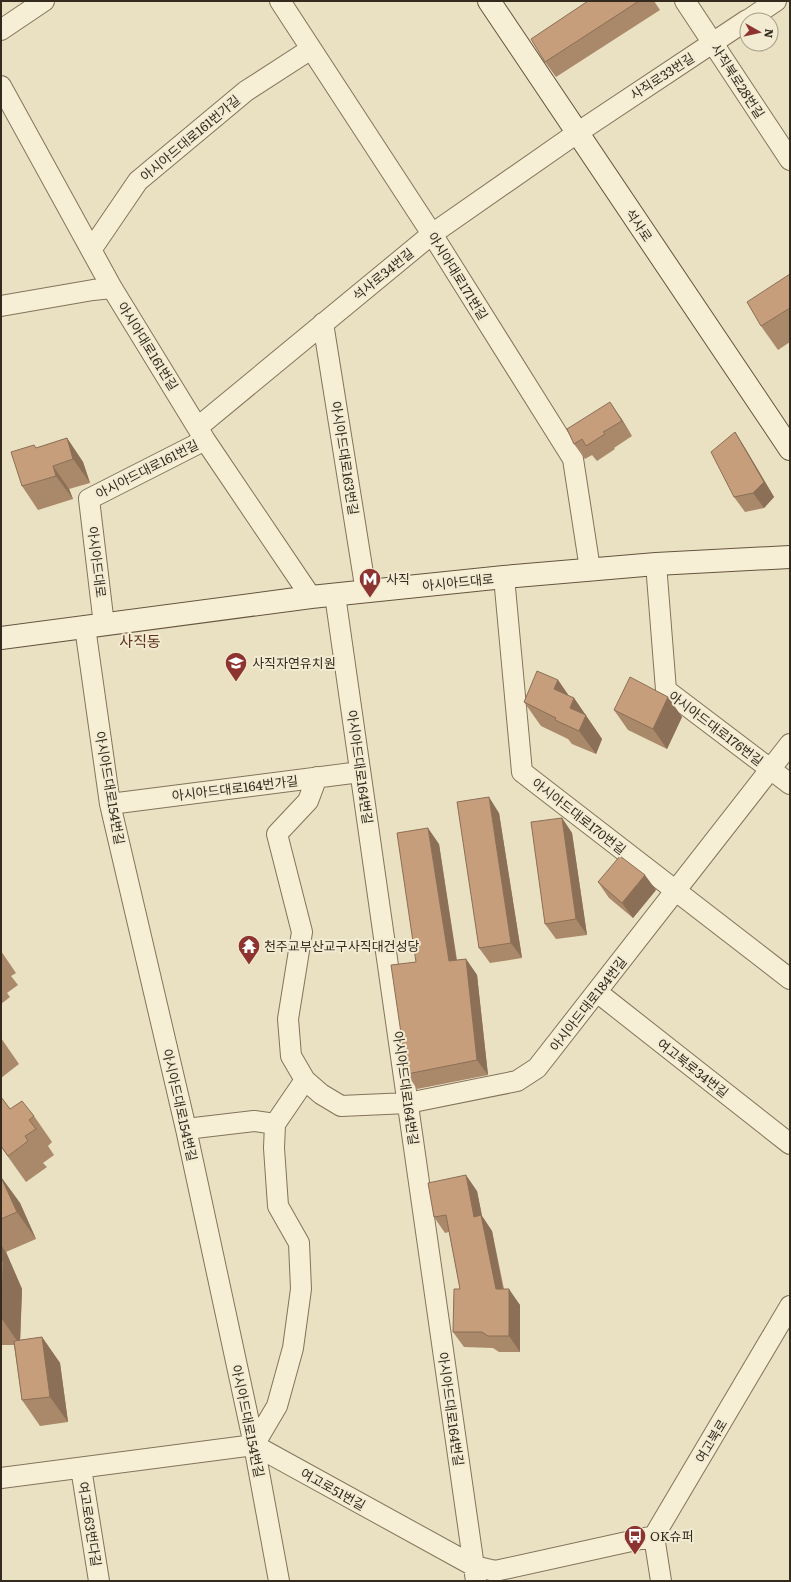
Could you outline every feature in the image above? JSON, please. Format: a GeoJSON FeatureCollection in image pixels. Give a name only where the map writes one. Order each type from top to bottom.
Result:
{"type":"FeatureCollection","features":[{"type":"Feature","properties":{"kind":"main road","name":"석사로"},"geometry":{"type":"LineString","coordinates":[[489,1],[576,133],[790,449]]}},
{"type":"Feature","properties":{"kind":"main road","name":"아시아드대로"},"geometry":{"type":"LineString","coordinates":[[1,638],[335,595],[504,577],[656,564],[790,558]]}},
{"type":"Feature","properties":{"kind":"street"},"geometry":{"type":"LineString","coordinates":[[1,30],[44,1]]}},
{"type":"Feature","properties":{"kind":"street","name":"아시아대로171번길"},"geometry":{"type":"LineString","coordinates":[[280,1],[432,234],[573,459],[590,569]]}},
{"type":"Feature","properties":{"kind":"street","name":"사직북로28번길"},"geometry":{"type":"LineString","coordinates":[[685,1],[790,160]]}},
{"type":"Feature","properties":{"kind":"street","name":"사직로33번길"},"geometry":{"type":"LineString","coordinates":[[759,12],[776,1]]}},
{"type":"Feature","properties":{"kind":"street","name":"사직로33번길"},"geometry":{"type":"LineString","coordinates":[[576,133],[739,25]]}},
{"type":"Feature","properties":{"kind":"street","name":"아시아드대로161번가길"},"geometry":{"type":"LineString","coordinates":[[90,250],[138,181],[246,91],[311,49]]}},
{"type":"Feature","properties":{"kind":"street","name":"아시아대로161번길"},"geometry":{"type":"LineString","coordinates":[[1,86],[112,288],[202,434],[311,598]]}},
{"type":"Feature","properties":{"kind":"street","name":"석사로34번길"},"geometry":{"type":"LineString","coordinates":[[202,434],[323,323],[432,234],[576,133]]}},
{"type":"Feature","properties":{"kind":"street"},"geometry":{"type":"LineString","coordinates":[[1,306],[92,290],[112,288]]}},
{"type":"Feature","properties":{"kind":"street","name":"아시아드대로163번길"},"geometry":{"type":"LineString","coordinates":[[323,323],[366,592]]}},
{"type":"Feature","properties":{"kind":"street","name":"아시아드대로161번길"},"geometry":{"type":"LineString","coordinates":[[89,499],[202,434]]}},
{"type":"Feature","properties":{"kind":"street","name":"아시아드대로"},"geometry":{"type":"LineString","coordinates":[[89,499],[94,626]]}},
{"type":"Feature","properties":{"kind":"street","name":"아시아드대로176번길"},"geometry":{"type":"LineString","coordinates":[[656,564],[666,690],[790,784]]}},
{"type":"Feature","properties":{"kind":"street","name":"아시아드대로170번길"},"geometry":{"type":"LineString","coordinates":[[504,577],[522,772],[790,979]]}},
{"type":"Feature","properties":{"kind":"street","name":"아시아드대로164번길"},"geometry":{"type":"LineString","coordinates":[[335,595],[475,1574]]}},
{"type":"Feature","properties":{"kind":"street","name":"아시아드대로154번길"},"geometry":{"type":"LineString","coordinates":[[94,626],[110,804],[186,1129],[254,1445],[280,1581]]}},
{"type":"Feature","properties":{"kind":"street","name":"아시아드대로184번길"},"geometry":{"type":"LineString","coordinates":[[317,777],[308,801],[277,834],[302,932],[288,1019],[291,1056],[305,1080],[321,1094],[341,1106],[408,1102],[517,1081],[537,1068],[790,744]]}},
{"type":"Feature","properties":{"kind":"street","name":"아시아드대로164번가길"},"geometry":{"type":"LineString","coordinates":[[110,804],[360,772]]}},
{"type":"Feature","properties":{"kind":"street","name":"여고북로34번길"},"geometry":{"type":"LineString","coordinates":[[597,992],[790,1144]]}},
{"type":"Feature","properties":{"kind":"street"},"geometry":{"type":"LineString","coordinates":[[1,1478],[254,1445],[277,1406],[293,1348],[301,1289],[299,1243],[278,1206],[274,1148],[275,1124],[305,1080]]}},
{"type":"Feature","properties":{"kind":"street"},"geometry":{"type":"LineString","coordinates":[[186,1129],[254,1121],[275,1124]]}},
{"type":"Feature","properties":{"kind":"street","name":"여고북로"},"geometry":{"type":"LineString","coordinates":[[654,1536],[790,1306]]}},
{"type":"Feature","properties":{"kind":"street","name":"여고로51번길"},"geometry":{"type":"LineString","coordinates":[[254,1445],[475,1574],[495,1571],[654,1536]]}},
{"type":"Feature","properties":{"kind":"street","name":"여고로63번다길"},"geometry":{"type":"LineString","coordinates":[[81,1468],[99,1581]]}},
{"type":"Feature","properties":{"kind":"street"},"geometry":{"type":"LineString","coordinates":[[654,1536],[661,1581]]}},
{"type":"Feature","properties":{"kind":"building"},"geometry":{"type":"Polygon","coordinates":[[[588,1],[639,1],[545,62],[531,39],[588,1]]]}},
{"type":"Feature","properties":{"kind":"building"},"geometry":{"type":"Polygon","coordinates":[[[790,274],[790,308],[761,326],[747,302],[790,274]]]}},
{"type":"Feature","properties":{"kind":"building"},"geometry":{"type":"Polygon","coordinates":[[[610,402],[622,421],[603,432],[605,434],[586,446],[582,439],[574,444],[567,429],[610,402]]]}},
{"type":"Feature","properties":{"kind":"building"},"geometry":{"type":"Polygon","coordinates":[[[735,432],[764,482],[753,493],[734,497],[711,452],[735,432]]]}},
{"type":"Feature","properties":{"kind":"building"},"geometry":{"type":"Polygon","coordinates":[[[67,438],[73,459],[53,466],[56,476],[22,486],[11,452],[34,445],[36,448],[67,438]]]}},
{"type":"Feature","properties":{"kind":"building"},"geometry":{"type":"Polygon","coordinates":[[[537,671],[558,680],[554,689],[574,698],[570,708],[586,715],[579,731],[555,720],[556,718],[524,702],[537,671]]]}},
{"type":"Feature","properties":{"kind":"building"},"geometry":{"type":"Polygon","coordinates":[[[630,677],[668,697],[653,729],[614,710],[630,677]]]}},
{"type":"Feature","properties":{"kind":"building"},"geometry":{"type":"Polygon","coordinates":[[[489,797],[511,943],[479,948],[457,802],[489,797]]]}},
{"type":"Feature","properties":{"kind":"building"},"geometry":{"type":"Polygon","coordinates":[[[562,818],[576,919],[545,924],[531,822],[562,818]]]}},
{"type":"Feature","properties":{"kind":"building"},"geometry":{"type":"Polygon","coordinates":[[[428,828],[449,961],[466,959],[477,1060],[407,1074],[391,965],[416,962],[397,833],[428,828]]]}},
{"type":"Feature","properties":{"kind":"building"},"geometry":{"type":"Polygon","coordinates":[[[620,856],[645,875],[622,903],[598,882],[620,856]]]}},
{"type":"Feature","properties":{"kind":"building"},"geometry":{"type":"Polygon","coordinates":[[[1,1097],[10,1109],[22,1101],[34,1116],[29,1120],[36,1129],[25,1136],[28,1141],[8,1156],[1,1146],[1,1097]]]}},
{"type":"Feature","properties":{"kind":"building"},"geometry":{"type":"Polygon","coordinates":[[[466,1175],[474,1217],[481,1215],[496,1289],[509,1289],[509,1336],[488,1336],[482,1332],[453,1332],[454,1289],[460,1289],[446,1215],[434,1217],[428,1183],[466,1175]]]}},
{"type":"Feature","properties":{"kind":"building"},"geometry":{"type":"Polygon","coordinates":[[[1,1177],[17,1212],[1,1219],[1,1177]]]}},
{"type":"Feature","properties":{"kind":"building"},"geometry":{"type":"Polygon","coordinates":[[[1,1257],[3,1262],[2,1319],[1,1319],[1,1257]]]}},
{"type":"Feature","properties":{"kind":"building"},"geometry":{"type":"Polygon","coordinates":[[[42,1337],[50,1397],[22,1400],[14,1341],[42,1337]]]}},
{"type":"Feature","properties":{"kind":"place","name":"사직"},"geometry":{"type":"Point","coordinates":[370,598]}},
{"type":"Feature","properties":{"kind":"place","name":"사직자연유치원"},"geometry":{"type":"Point","coordinates":[236,682]}},
{"type":"Feature","properties":{"kind":"place","name":"천주교부산교구사직대건성당"},"geometry":{"type":"Point","coordinates":[249,966]}},
{"type":"Feature","properties":{"kind":"place","name":"OK슈퍼"},"geometry":{"type":"Point","coordinates":[635,1556]}},
{"type":"Feature","properties":{"kind":"district","name":"사직동"},"geometry":{"type":"Point","coordinates":[140,642]}}]}
